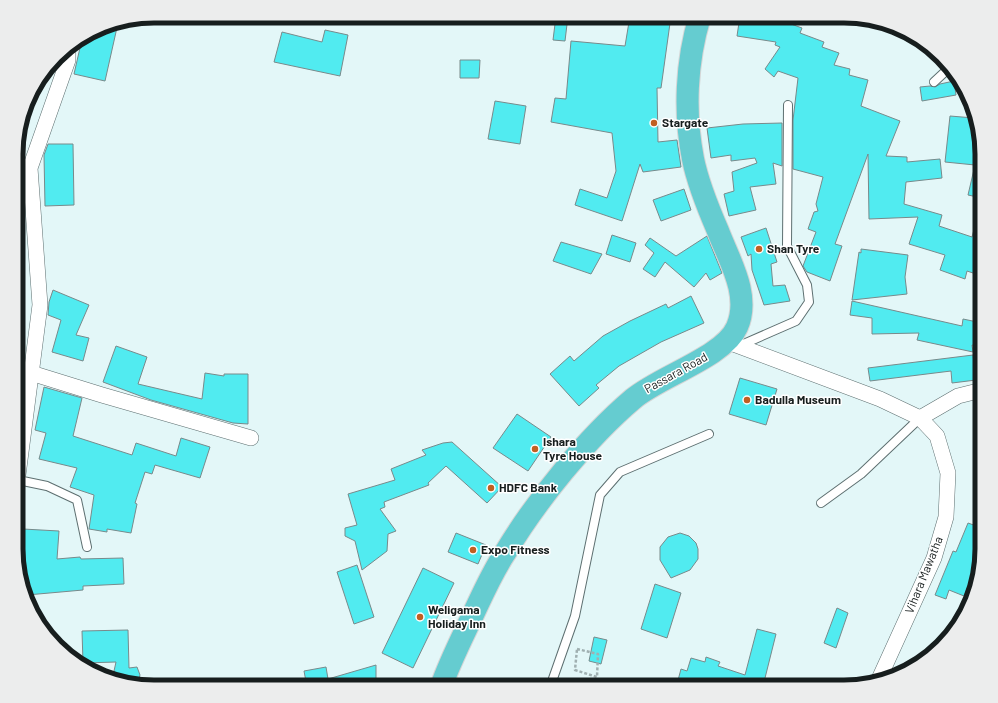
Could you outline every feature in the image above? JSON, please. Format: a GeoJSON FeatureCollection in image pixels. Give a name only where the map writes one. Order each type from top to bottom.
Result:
{"type":"FeatureCollection","features":[{"type":"Feature","properties":{"kind":"highway","name":"Passara Road"},"geometry":{"type":"LineString","coordinates":[[445,680],[459,644],[504,554],[521,527],[563,473],[610,420],[636,396],[669,375],[733,344],[741,307],[738,284],[701,186],[693,160],[688,120],[688,82],[699,23]]}},
{"type":"Feature","properties":{"kind":"street"},"geometry":{"type":"LineString","coordinates":[[23,438],[40,304],[30,168],[68,60],[68,56]]}},
{"type":"Feature","properties":{"kind":"street","name":"Vihara Mawatha"},"geometry":{"type":"LineString","coordinates":[[733,344],[880,399],[920,418],[937,436],[948,473],[946,517],[934,558],[881,675]]}},
{"type":"Feature","properties":{"kind":"street"},"geometry":{"type":"LineString","coordinates":[[31,372],[102,396],[250,438]]}},
{"type":"Feature","properties":{"kind":"street"},"geometry":{"type":"LineString","coordinates":[[920,418],[958,396],[975,392]]}},
{"type":"Feature","properties":{"kind":"lane"},"geometry":{"type":"LineString","coordinates":[[934,82],[945,72]]}},
{"type":"Feature","properties":{"kind":"lane"},"geometry":{"type":"LineString","coordinates":[[733,344],[796,321],[809,302],[807,285],[787,246],[788,105]]}},
{"type":"Feature","properties":{"kind":"lane"},"geometry":{"type":"LineString","coordinates":[[821,503],[861,474],[920,418]]}},
{"type":"Feature","properties":{"kind":"lane"},"geometry":{"type":"LineString","coordinates":[[552,680],[575,616],[600,495],[620,472],[709,434]]}},
{"type":"Feature","properties":{"kind":"lane"},"geometry":{"type":"LineString","coordinates":[[23,481],[47,486],[77,500],[87,547]]}},
{"type":"Feature","properties":{"kind":"path"},"geometry":{"type":"LineString","coordinates":[[577,648],[598,654],[597,677],[575,670],[577,648]]}},
{"type":"Feature","properties":{"kind":"building"},"geometry":{"type":"Polygon","coordinates":[[[555,23],[567,23],[565,41],[553,40],[555,23]]]}},
{"type":"Feature","properties":{"kind":"building"},"geometry":{"type":"Polygon","coordinates":[[[629,23],[670,23],[661,88],[657,88],[658,142],[677,140],[681,167],[643,172],[640,164],[622,221],[575,205],[580,189],[607,198],[616,171],[612,133],[551,122],[555,98],[566,99],[571,41],[625,46],[629,23]]]}},
{"type":"Feature","properties":{"kind":"building"},"geometry":{"type":"Polygon","coordinates":[[[739,23],[788,23],[802,28],[800,33],[824,42],[822,47],[839,53],[834,65],[850,69],[849,75],[868,80],[861,106],[900,121],[886,156],[907,157],[907,162],[940,159],[942,178],[906,182],[904,204],[942,215],[939,226],[972,237],[975,226],[975,274],[967,271],[965,279],[940,270],[945,255],[909,244],[918,217],[869,219],[868,154],[835,244],[842,246],[830,281],[807,272],[803,266],[816,232],[808,229],[814,212],[818,211],[816,204],[823,177],[793,169],[793,120],[798,78],[778,71],[774,77],[765,69],[780,47],[775,45],[776,42],[737,36],[739,23]]]}},
{"type":"Feature","properties":{"kind":"building"},"geometry":{"type":"Polygon","coordinates":[[[117,28],[105,81],[74,74],[81,45],[117,28]]]}},
{"type":"Feature","properties":{"kind":"building"},"geometry":{"type":"Polygon","coordinates":[[[325,30],[348,35],[340,76],[274,62],[282,32],[322,42],[325,30]]]}},
{"type":"Feature","properties":{"kind":"building"},"geometry":{"type":"Polygon","coordinates":[[[460,60],[480,60],[479,78],[460,78],[460,60]]]}},
{"type":"Feature","properties":{"kind":"building"},"geometry":{"type":"Polygon","coordinates":[[[953,81],[956,95],[922,101],[920,87],[935,87],[940,84],[953,81]]]}},
{"type":"Feature","properties":{"kind":"building"},"geometry":{"type":"Polygon","coordinates":[[[495,101],[526,106],[520,144],[488,139],[495,101]]]}},
{"type":"Feature","properties":{"kind":"building"},"geometry":{"type":"Polygon","coordinates":[[[950,116],[970,118],[975,146],[975,165],[945,162],[950,116]]]}},
{"type":"Feature","properties":{"kind":"building"},"geometry":{"type":"Polygon","coordinates":[[[782,123],[782,166],[773,163],[776,184],[750,187],[756,210],[729,216],[724,194],[734,191],[732,172],[757,163],[755,158],[731,161],[731,155],[711,158],[707,128],[743,124],[782,123]]]}},
{"type":"Feature","properties":{"kind":"building"},"geometry":{"type":"Polygon","coordinates":[[[48,144],[73,144],[74,205],[45,206],[44,155],[48,144]]]}},
{"type":"Feature","properties":{"kind":"building"},"geometry":{"type":"Polygon","coordinates":[[[975,165],[975,196],[968,195],[975,165]]]}},
{"type":"Feature","properties":{"kind":"building"},"geometry":{"type":"Polygon","coordinates":[[[684,189],[691,210],[661,221],[653,200],[684,189]]]}},
{"type":"Feature","properties":{"kind":"building"},"geometry":{"type":"Polygon","coordinates":[[[766,228],[777,262],[771,264],[773,286],[785,285],[790,301],[764,305],[752,270],[751,254],[748,256],[741,237],[766,228]]]}},
{"type":"Feature","properties":{"kind":"building"},"geometry":{"type":"Polygon","coordinates":[[[612,235],[636,243],[630,262],[606,254],[612,235]]]}},
{"type":"Feature","properties":{"kind":"building"},"geometry":{"type":"Polygon","coordinates":[[[707,236],[722,273],[710,280],[706,273],[694,287],[665,262],[655,277],[643,269],[654,253],[645,245],[650,238],[676,256],[707,236]]]}},
{"type":"Feature","properties":{"kind":"building"},"geometry":{"type":"Polygon","coordinates":[[[561,242],[602,254],[591,274],[553,261],[561,242]]]}},
{"type":"Feature","properties":{"kind":"building"},"geometry":{"type":"Polygon","coordinates":[[[861,249],[908,255],[905,277],[907,294],[852,300],[859,252],[861,253],[861,249]]]}},
{"type":"Feature","properties":{"kind":"building"},"geometry":{"type":"Polygon","coordinates":[[[53,290],[89,305],[76,335],[89,338],[83,361],[52,352],[61,320],[48,315],[49,302],[53,290]]]}},
{"type":"Feature","properties":{"kind":"building"},"geometry":{"type":"Polygon","coordinates":[[[691,296],[704,323],[661,342],[619,366],[596,385],[599,388],[579,406],[550,374],[570,356],[574,361],[603,336],[630,321],[666,304],[668,308],[691,296]]]}},
{"type":"Feature","properties":{"kind":"building"},"geometry":{"type":"Polygon","coordinates":[[[852,301],[962,326],[963,319],[975,322],[975,346],[972,345],[973,352],[917,340],[919,333],[872,334],[872,318],[850,315],[852,301]]]}},
{"type":"Feature","properties":{"kind":"building"},"geometry":{"type":"Polygon","coordinates":[[[116,346],[147,357],[138,384],[202,399],[205,373],[224,376],[224,374],[248,374],[248,424],[233,423],[151,400],[103,382],[116,346]]]}},
{"type":"Feature","properties":{"kind":"building"},"geometry":{"type":"Polygon","coordinates":[[[973,355],[975,380],[952,383],[951,371],[870,381],[868,368],[973,355]]]}},
{"type":"Feature","properties":{"kind":"building"},"geometry":{"type":"Polygon","coordinates":[[[740,378],[777,389],[766,425],[729,414],[740,378]]]}},
{"type":"Feature","properties":{"kind":"building"},"geometry":{"type":"Polygon","coordinates":[[[44,387],[82,398],[73,436],[132,455],[136,443],[176,456],[181,438],[210,447],[200,478],[155,465],[152,474],[145,472],[135,503],[137,504],[131,533],[107,529],[107,532],[89,529],[94,495],[70,487],[77,468],[39,459],[46,433],[35,430],[44,387]]]}},
{"type":"Feature","properties":{"kind":"building"},"geometry":{"type":"Polygon","coordinates":[[[517,414],[551,437],[528,471],[493,448],[517,414]]]}},
{"type":"Feature","properties":{"kind":"building"},"geometry":{"type":"Polygon","coordinates":[[[452,442],[502,487],[487,503],[446,466],[428,483],[429,485],[384,502],[385,507],[380,509],[396,531],[388,534],[387,551],[362,570],[355,541],[345,536],[345,528],[357,525],[348,494],[395,480],[391,469],[426,455],[422,450],[443,443],[452,442]]]}},
{"type":"Feature","properties":{"kind":"building"},"geometry":{"type":"Polygon","coordinates":[[[968,523],[975,526],[975,557],[970,581],[964,596],[949,590],[946,599],[935,595],[953,551],[956,552],[968,523]]]}},
{"type":"Feature","properties":{"kind":"building"},"geometry":{"type":"Polygon","coordinates":[[[23,529],[59,531],[57,559],[80,557],[81,559],[123,558],[124,584],[83,586],[83,590],[31,595],[27,583],[24,566],[23,529]]]}},
{"type":"Feature","properties":{"kind":"building"},"geometry":{"type":"Polygon","coordinates":[[[456,533],[486,545],[478,564],[448,552],[456,533]]]}},
{"type":"Feature","properties":{"kind":"building"},"geometry":{"type":"Polygon","coordinates":[[[680,533],[689,536],[696,543],[698,549],[698,559],[690,570],[671,578],[660,560],[660,547],[668,537],[680,533]]]}},
{"type":"Feature","properties":{"kind":"building"},"geometry":{"type":"Polygon","coordinates":[[[357,565],[374,617],[354,624],[337,572],[357,565]]]}},
{"type":"Feature","properties":{"kind":"building"},"geometry":{"type":"Polygon","coordinates":[[[423,568],[454,583],[413,668],[382,653],[423,568]]]}},
{"type":"Feature","properties":{"kind":"building"},"geometry":{"type":"Polygon","coordinates":[[[655,584],[681,593],[667,638],[641,629],[655,584]]]}},
{"type":"Feature","properties":{"kind":"building"},"geometry":{"type":"Polygon","coordinates":[[[837,608],[848,613],[836,648],[824,643],[837,608]]]}},
{"type":"Feature","properties":{"kind":"building"},"geometry":{"type":"Polygon","coordinates":[[[757,629],[776,634],[764,680],[678,680],[681,669],[687,671],[691,658],[705,662],[706,657],[720,662],[718,666],[745,675],[757,629]]]}},
{"type":"Feature","properties":{"kind":"building"},"geometry":{"type":"Polygon","coordinates":[[[128,630],[129,668],[137,667],[140,675],[139,679],[113,673],[116,662],[90,663],[83,658],[82,631],[128,630]]]}},
{"type":"Feature","properties":{"kind":"building"},"geometry":{"type":"Polygon","coordinates":[[[594,637],[607,640],[601,664],[589,661],[594,637]]]}},
{"type":"Feature","properties":{"kind":"building"},"geometry":{"type":"Polygon","coordinates":[[[376,665],[376,680],[306,680],[304,671],[326,667],[328,679],[376,665]]]}},
{"type":"Feature","properties":{"kind":"place","name":"Stargate"},"geometry":{"type":"Point","coordinates":[654,123]}},
{"type":"Feature","properties":{"kind":"place","name":"Shan Tyre"},"geometry":{"type":"Point","coordinates":[759,249]}},
{"type":"Feature","properties":{"kind":"place","name":"Badulla Museum"},"geometry":{"type":"Point","coordinates":[747,400]}},
{"type":"Feature","properties":{"kind":"place","name":"Ishara Tyre House"},"geometry":{"type":"Point","coordinates":[535,449]}},
{"type":"Feature","properties":{"kind":"place","name":"HDFC Bank"},"geometry":{"type":"Point","coordinates":[491,488]}},
{"type":"Feature","properties":{"kind":"place","name":"Expo Fitness"},"geometry":{"type":"Point","coordinates":[473,550]}},
{"type":"Feature","properties":{"kind":"place","name":"Weligama Holiday Inn"},"geometry":{"type":"Point","coordinates":[420,617]}}]}
